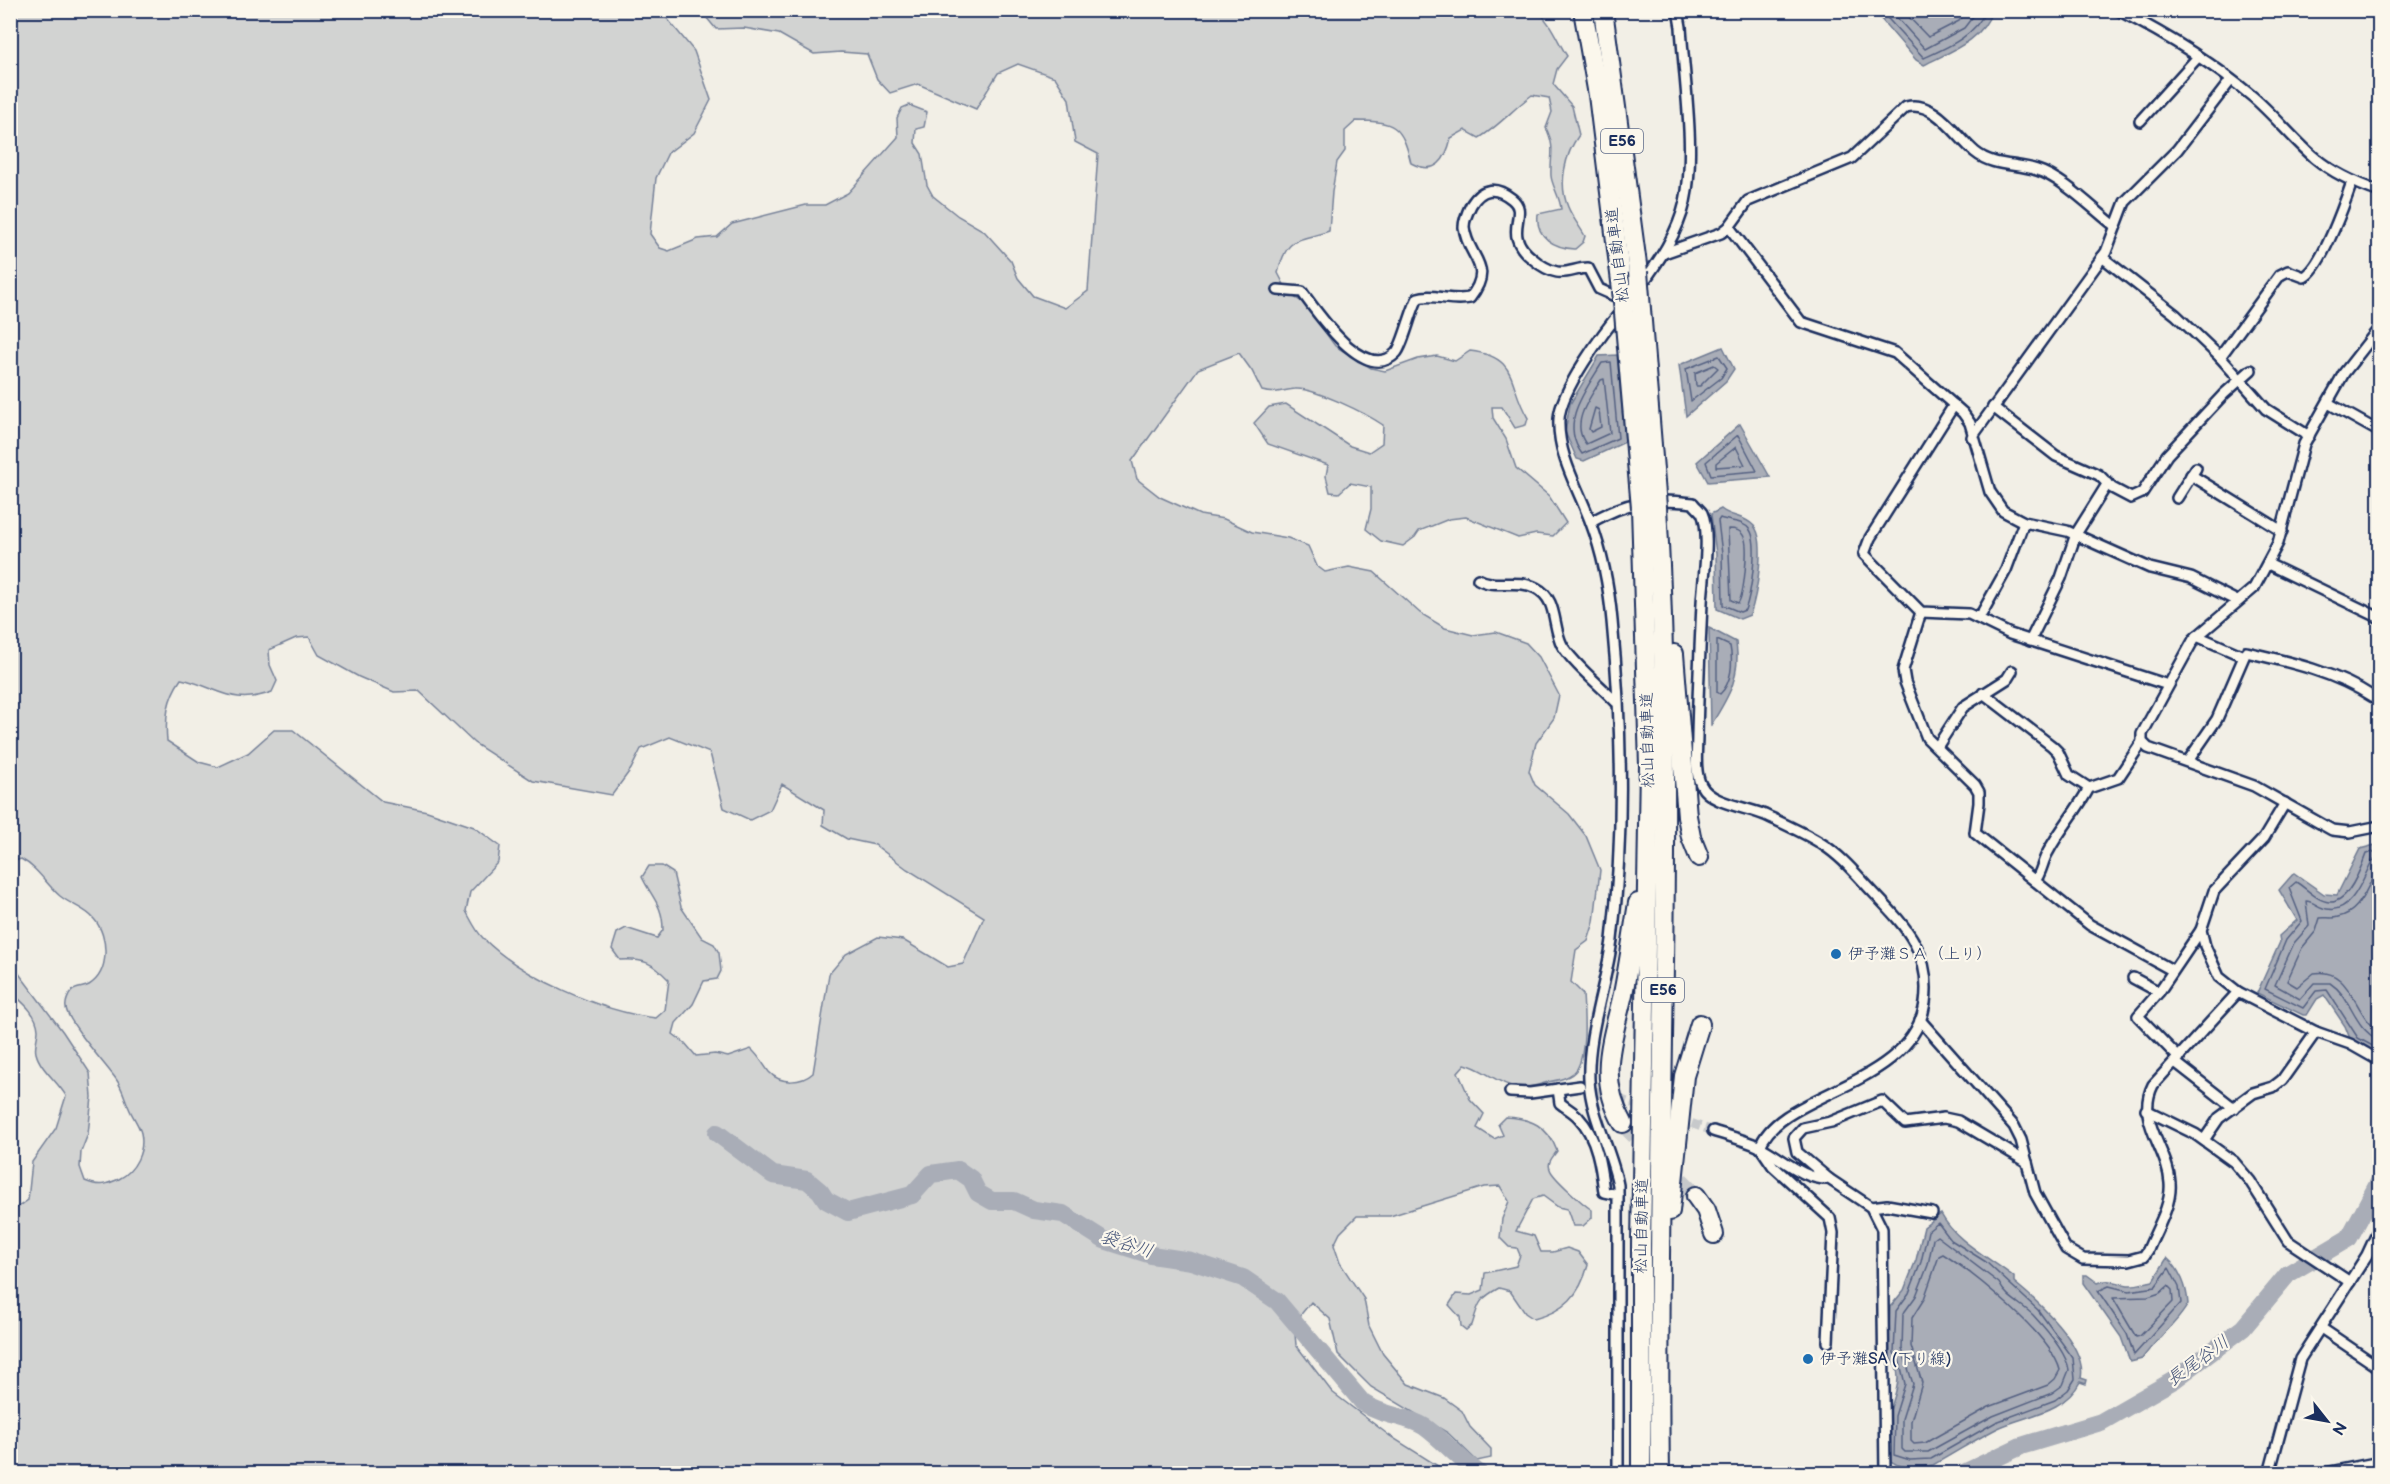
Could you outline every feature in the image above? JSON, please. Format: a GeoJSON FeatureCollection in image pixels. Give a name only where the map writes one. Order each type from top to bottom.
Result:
{"type":"FeatureCollection","features":[{"type":"Feature","properties":{"kind":"highway","name":"松山自動車道"},"geometry":{"type":"LineString","coordinates":[[1583,10],[1598,95],[1626,296],[1649,507],[1662,598],[1665,761],[1659,1466]]}},
{"type":"Feature","properties":{"kind":"highway","name":"松山自動車道"},"geometry":{"type":"LineString","coordinates":[[1603,10],[1638,272],[1649,507],[1646,667],[1649,766],[1641,1244],[1641,1473]]}},
{"type":"Feature","properties":{"kind":"highway"},"geometry":{"type":"LineString","coordinates":[[1649,507],[1672,627],[1687,816],[1691,837],[1699,857]]}},
{"type":"Feature","properties":{"kind":"highway"},"geometry":{"type":"LineString","coordinates":[[1623,1123],[1609,1091],[1609,1054],[1623,995],[1638,899],[1646,667]]}},
{"type":"Feature","properties":{"kind":"highway"},"geometry":{"type":"LineString","coordinates":[[1659,1466],[1663,1413],[1668,1239],[1676,1144],[1684,1076],[1700,1024]]}},
{"type":"Feature","properties":{"kind":"highway"},"geometry":{"type":"LineString","coordinates":[[1696,1196],[1706,1210],[1714,1234]]}},
{"type":"Feature","properties":{"kind":"street"},"geometry":{"type":"LineString","coordinates":[[1618,1473],[1618,1196],[1614,1166],[1594,1112],[1589,1064],[1612,942],[1616,894],[1619,806],[1616,702],[1609,590],[1602,556],[1591,522],[1562,445],[1559,417],[1564,400],[1626,296],[1664,253],[1674,235],[1685,202],[1689,168],[1681,27],[1678,10]]}},
{"type":"Feature","properties":{"kind":"street"},"geometry":{"type":"LineString","coordinates":[[2123,12],[2198,57],[2231,80],[2266,109],[2316,159],[2352,182],[2379,192]]}},
{"type":"Feature","properties":{"kind":"street"},"geometry":{"type":"LineString","coordinates":[[2140,121],[2198,57]]}},
{"type":"Feature","properties":{"kind":"street"},"geometry":{"type":"LineString","coordinates":[[1972,437],[2102,257],[2111,241],[2125,202],[2177,150],[2231,80]]}},
{"type":"Feature","properties":{"kind":"street"},"geometry":{"type":"LineString","coordinates":[[1664,253],[1710,238],[1729,227],[1748,201],[1852,158],[1905,107],[1914,105],[1931,110],[1977,154],[1994,162],[2046,174],[2115,226]]}},
{"type":"Feature","properties":{"kind":"street"},"geometry":{"type":"LineString","coordinates":[[2220,357],[2280,275],[2288,271],[2304,277],[2314,269],[2335,227],[2352,182]]}},
{"type":"Feature","properties":{"kind":"street"},"geometry":{"type":"LineString","coordinates":[[1278,290],[1302,292],[1336,336],[1354,351],[1381,361],[1389,358],[1397,353],[1406,324],[1418,298],[1426,295],[1455,301],[1470,298],[1477,290],[1482,280],[1480,267],[1464,227],[1468,212],[1478,195],[1485,190],[1496,190],[1515,201],[1519,210],[1516,235],[1517,244],[1522,251],[1545,269],[1555,272],[1588,268],[1599,289],[1626,296]]}},
{"type":"Feature","properties":{"kind":"street"},"geometry":{"type":"LineString","coordinates":[[1729,227],[1801,322],[1895,353],[1954,405],[1970,423],[1972,437],[1995,501],[2003,511],[2024,522],[2076,534],[2123,558],[2150,568],[2191,578],[2237,602]]}},
{"type":"Feature","properties":{"kind":"street"},"geometry":{"type":"LineString","coordinates":[[2102,257],[2159,300],[2220,357],[2266,409],[2309,436]]}},
{"type":"Feature","properties":{"kind":"street"},"geometry":{"type":"LineString","coordinates":[[2035,881],[2042,872],[2048,851],[2080,807],[2089,788],[2118,777],[2142,742],[2142,734],[2197,636],[2254,588],[2268,564],[2282,531],[2298,459],[2309,436],[2344,373],[2379,327]]}},
{"type":"Feature","properties":{"kind":"street"},"geometry":{"type":"LineString","coordinates":[[1994,407],[2056,456],[2099,475],[2131,498],[2142,493],[2167,455],[2239,379],[2251,370]]}},
{"type":"Feature","properties":{"kind":"street"},"geometry":{"type":"LineString","coordinates":[[2328,403],[2379,432]]}},
{"type":"Feature","properties":{"kind":"street"},"geometry":{"type":"LineString","coordinates":[[1954,405],[1864,547],[1864,554],[1921,612],[1977,616],[2003,631],[2030,641],[2169,685]]}},
{"type":"Feature","properties":{"kind":"street"},"geometry":{"type":"LineString","coordinates":[[2177,498],[2193,471],[2282,531]]}},
{"type":"Feature","properties":{"kind":"street"},"geometry":{"type":"LineString","coordinates":[[2030,641],[2061,578],[2076,534],[2108,483]]}},
{"type":"Feature","properties":{"kind":"street"},"geometry":{"type":"LineString","coordinates":[[1591,522],[1619,506],[1650,500],[1693,503],[1702,513],[1706,559],[1697,726],[1698,772],[1701,785],[1707,793],[1763,814],[1820,842],[1839,856],[1910,931],[1923,964],[1926,985],[1920,1020],[1894,1055],[1861,1079],[1803,1108],[1770,1129],[1760,1147]]}},
{"type":"Feature","properties":{"kind":"street"},"geometry":{"type":"LineString","coordinates":[[1977,616],[1982,613],[2006,570],[2024,522]]}},
{"type":"Feature","properties":{"kind":"street"},"geometry":{"type":"LineString","coordinates":[[2268,564],[2379,618]]}},
{"type":"Feature","properties":{"kind":"street"},"geometry":{"type":"LineString","coordinates":[[1478,579],[1490,584],[1523,584],[1543,592],[1550,603],[1563,646],[1616,702]]}},
{"type":"Feature","properties":{"kind":"street"},"geometry":{"type":"LineString","coordinates":[[1921,612],[1903,670],[1922,728],[1937,747],[1975,784],[1979,792],[1975,832],[2090,925],[2172,970]]}},
{"type":"Feature","properties":{"kind":"street"},"geometry":{"type":"LineString","coordinates":[[2197,636],[2243,656]]}},
{"type":"Feature","properties":{"kind":"street"},"geometry":{"type":"LineString","coordinates":[[2188,760],[2217,719],[2246,652],[2303,666],[2352,684],[2373,697]]}},
{"type":"Feature","properties":{"kind":"street"},"geometry":{"type":"LineString","coordinates":[[1937,747],[1955,716],[1983,693],[2007,679],[2012,671]]}},
{"type":"Feature","properties":{"kind":"street"},"geometry":{"type":"LineString","coordinates":[[1983,693],[2052,746],[2058,752],[2069,775],[2089,788]]}},
{"type":"Feature","properties":{"kind":"street"},"geometry":{"type":"LineString","coordinates":[[2142,742],[2148,747],[2254,786],[2332,830],[2350,832],[2379,826]]}},
{"type":"Feature","properties":{"kind":"street"},"geometry":{"type":"LineString","coordinates":[[2234,1108],[2177,1060],[2138,1016],[2159,992],[2201,930],[2214,891],[2264,838],[2285,803]]}},
{"type":"Feature","properties":{"kind":"street"},"geometry":{"type":"LineString","coordinates":[[2201,930],[2205,946],[2219,977],[2238,992],[2316,1032],[2350,1044],[2379,1061]]}},
{"type":"Feature","properties":{"kind":"street"},"geometry":{"type":"LineString","coordinates":[[2133,978],[2159,992]]}},
{"type":"Feature","properties":{"kind":"street"},"geometry":{"type":"LineString","coordinates":[[1920,1020],[2014,1125],[2035,1193],[2071,1254],[2083,1259],[2129,1260],[2144,1256],[2161,1219],[2170,1187],[2146,1110],[2153,1085],[2238,992]]}},
{"type":"Feature","properties":{"kind":"street"},"geometry":{"type":"LineString","coordinates":[[2204,1140],[2219,1118],[2253,1093],[2273,1087],[2282,1080],[2316,1032]]}},
{"type":"Feature","properties":{"kind":"street"},"geometry":{"type":"LineString","coordinates":[[1510,1092],[1530,1094],[1580,1086]]}},
{"type":"Feature","properties":{"kind":"street"},"geometry":{"type":"LineString","coordinates":[[1558,1089],[1557,1098],[1560,1103],[1578,1116],[1592,1140],[1599,1158],[1604,1192],[1618,1196]]}},
{"type":"Feature","properties":{"kind":"street"},"geometry":{"type":"LineString","coordinates":[[1885,1473],[1882,1229],[1871,1207],[1829,1179],[1797,1152],[1794,1138],[1797,1132],[1810,1126],[1831,1122],[1882,1101],[1905,1123],[1944,1118],[1958,1121],[2027,1162]]}},
{"type":"Feature","properties":{"kind":"street"},"geometry":{"type":"LineString","coordinates":[[2146,1110],[2160,1115],[2204,1140],[2243,1172],[2288,1241],[2350,1282]]}},
{"type":"Feature","properties":{"kind":"street"},"geometry":{"type":"LineString","coordinates":[[1713,1131],[1760,1147],[1792,1167],[1820,1179],[1829,1179]]}},
{"type":"Feature","properties":{"kind":"street"},"geometry":{"type":"LineString","coordinates":[[1760,1147],[1773,1166],[1830,1218],[1833,1233],[1828,1342]]}},
{"type":"Feature","properties":{"kind":"street"},"geometry":{"type":"LineString","coordinates":[[1871,1207],[1887,1206],[1932,1213]]}},
{"type":"Feature","properties":{"kind":"street"},"geometry":{"type":"LineString","coordinates":[[2269,1473],[2300,1359],[2377,1241],[2379,1227]]}},
{"type":"Feature","properties":{"kind":"street"},"geometry":{"type":"LineString","coordinates":[[2321,1328],[2379,1368]]}},
{"type":"Feature","properties":{"kind":"street"},"geometry":{"type":"LineString","coordinates":[[2320,1473],[2379,1462]]}},
{"type":"Feature","properties":{"kind":"shaded area"},"geometry":{"type":"Polygon","coordinates":[[[1501,10],[1508,13],[1537,10],[1550,26],[1567,56],[1557,69],[1553,84],[1572,106],[1579,135],[1570,151],[1563,179],[1568,207],[1585,236],[1583,242],[1575,249],[1554,244],[1548,240],[1543,235],[1538,222],[1538,214],[1561,209],[1551,176],[1552,147],[1546,128],[1552,112],[1549,98],[1532,95],[1479,138],[1465,130],[1451,138],[1439,164],[1427,168],[1411,163],[1400,133],[1388,124],[1356,121],[1345,131],[1345,151],[1337,162],[1329,231],[1301,239],[1290,246],[1281,261],[1278,273],[1289,294],[1304,303],[1335,346],[1371,368],[1385,371],[1418,359],[1437,356],[1455,361],[1470,351],[1486,354],[1505,366],[1528,418],[1526,425],[1515,428],[1502,407],[1492,407],[1493,418],[1506,439],[1516,468],[1549,496],[1566,523],[1553,536],[1536,534],[1518,538],[1466,517],[1449,519],[1419,531],[1403,546],[1381,541],[1366,529],[1371,509],[1371,487],[1350,483],[1339,493],[1330,492],[1326,476],[1328,465],[1268,444],[1254,423],[1269,407],[1286,404],[1350,446],[1369,452],[1382,443],[1383,425],[1353,408],[1314,392],[1295,389],[1262,391],[1252,371],[1239,353],[1198,369],[1132,461],[1137,479],[1160,497],[1200,515],[1224,519],[1252,532],[1288,538],[1308,546],[1317,566],[1325,572],[1349,567],[1374,572],[1420,613],[1445,628],[1473,635],[1496,632],[1526,643],[1539,657],[1559,695],[1554,718],[1536,743],[1529,771],[1535,785],[1569,814],[1586,836],[1600,870],[1594,922],[1588,941],[1576,950],[1571,982],[1583,994],[1584,1032],[1580,1061],[1577,1069],[1568,1077],[1524,1087],[1509,1085],[1465,1064],[1458,1072],[1470,1099],[1484,1114],[1477,1128],[1494,1139],[1503,1135],[1498,1124],[1505,1117],[1531,1122],[1549,1135],[1557,1151],[1549,1166],[1552,1173],[1592,1210],[1592,1218],[1583,1226],[1573,1226],[1567,1209],[1558,1207],[1543,1196],[1533,1199],[1516,1231],[1534,1236],[1541,1252],[1553,1252],[1567,1248],[1578,1252],[1588,1265],[1585,1276],[1570,1300],[1545,1316],[1534,1319],[1525,1313],[1510,1291],[1499,1288],[1480,1303],[1472,1325],[1466,1330],[1461,1326],[1460,1317],[1449,1305],[1456,1294],[1471,1295],[1483,1290],[1485,1273],[1516,1266],[1520,1255],[1517,1248],[1509,1247],[1500,1238],[1502,1219],[1509,1201],[1500,1186],[1484,1187],[1390,1216],[1357,1216],[1340,1233],[1334,1245],[1340,1263],[1364,1299],[1369,1326],[1383,1354],[1408,1384],[1444,1398],[1462,1411],[1470,1427],[1491,1449],[1491,1458],[1477,1461],[1448,1433],[1371,1387],[1338,1354],[1330,1319],[1311,1302],[1294,1323],[1296,1345],[1332,1392],[1390,1436],[1449,1473],[1032,1474],[1006,1468],[980,1474],[11,1473],[11,1212],[28,1200],[32,1162],[56,1128],[66,1096],[38,1059],[37,1024],[28,1008],[11,992],[11,963],[63,1032],[90,1073],[92,1097],[88,1134],[81,1152],[80,1167],[85,1181],[102,1184],[125,1175],[138,1160],[142,1140],[140,1130],[118,1082],[80,1034],[66,1008],[67,999],[72,991],[89,985],[101,972],[105,944],[99,926],[86,912],[60,896],[27,863],[21,859],[11,862],[11,11],[661,11],[694,51],[711,100],[694,133],[668,153],[656,178],[650,234],[660,248],[669,251],[698,239],[717,237],[732,224],[806,205],[825,205],[848,193],[898,137],[897,118],[902,108],[909,105],[927,112],[924,127],[916,129],[915,143],[922,154],[927,185],[933,196],[958,216],[984,231],[1011,261],[1018,278],[1033,296],[1065,308],[1088,291],[1098,154],[1075,142],[1069,99],[1055,77],[1018,64],[998,73],[976,109],[918,84],[890,93],[877,79],[867,54],[841,52],[814,54],[779,34],[744,28],[716,29],[701,11],[1501,10]],[[309,637],[296,638],[269,650],[270,665],[277,681],[272,692],[258,696],[235,697],[181,679],[168,708],[167,741],[199,762],[218,767],[248,753],[274,730],[293,730],[383,802],[427,811],[474,827],[500,846],[498,862],[470,892],[466,911],[483,938],[518,966],[540,979],[588,1000],[656,1018],[665,1010],[669,980],[658,969],[647,963],[620,960],[612,949],[617,933],[626,928],[657,938],[663,930],[659,908],[642,877],[649,866],[662,866],[673,873],[681,907],[702,938],[714,944],[719,953],[721,971],[717,979],[704,981],[693,1004],[676,1023],[673,1034],[696,1056],[715,1054],[728,1057],[751,1049],[769,1072],[779,1079],[797,1081],[803,1079],[813,1073],[829,974],[846,954],[878,937],[903,940],[948,967],[963,964],[984,917],[907,869],[875,845],[847,839],[823,825],[824,810],[782,784],[770,810],[750,820],[724,808],[710,753],[670,737],[641,749],[631,769],[612,795],[533,781],[474,743],[419,691],[394,692],[359,677],[319,655],[309,637]]]}},
{"type":"Feature","properties":{"kind":"water"},"geometry":{"type":"Polygon","coordinates":[[[1874,11],[1992,11],[1981,30],[1973,38],[1955,50],[1924,65],[1916,60],[1874,11]]]}},
{"type":"Feature","properties":{"kind":"water"},"geometry":{"type":"Polygon","coordinates":[[[1723,347],[1734,369],[1726,381],[1686,416],[1679,365],[1723,347]]]}},
{"type":"Feature","properties":{"kind":"water"},"geometry":{"type":"Polygon","coordinates":[[[1617,355],[1625,442],[1584,461],[1577,459],[1565,432],[1570,404],[1599,356],[1617,355]]]}},
{"type":"Feature","properties":{"kind":"water"},"geometry":{"type":"Polygon","coordinates":[[[1740,424],[1770,477],[1708,482],[1697,462],[1740,424]]]}},
{"type":"Feature","properties":{"kind":"water"},"geometry":{"type":"Polygon","coordinates":[[[1721,509],[1750,522],[1758,533],[1760,544],[1759,569],[1750,615],[1740,619],[1717,609],[1716,554],[1711,514],[1721,509]]]}},
{"type":"Feature","properties":{"kind":"water"},"geometry":{"type":"Polygon","coordinates":[[[1709,628],[1736,642],[1737,654],[1737,666],[1732,686],[1711,725],[1709,628]]]}},
{"type":"Feature","properties":{"kind":"water"},"geometry":{"type":"Polygon","coordinates":[[[2379,844],[2379,1057],[2351,1041],[2345,1026],[2324,995],[2317,999],[2307,1015],[2303,1015],[2257,993],[2280,942],[2279,936],[2297,920],[2279,890],[2294,873],[2324,894],[2337,895],[2360,849],[2379,844]]]}},
{"type":"Feature","properties":{"kind":"water"},"geometry":{"type":"Polygon","coordinates":[[[1941,1214],[1955,1233],[2014,1277],[2014,1282],[2047,1312],[2069,1338],[2081,1365],[2081,1378],[2087,1380],[2086,1384],[2080,1382],[2073,1392],[2054,1407],[1998,1428],[1933,1465],[1903,1466],[1897,1465],[1888,1458],[1888,1419],[1898,1377],[1894,1362],[1888,1356],[1890,1307],[1904,1290],[1916,1260],[1924,1227],[1941,1214]]]}},
{"type":"Feature","properties":{"kind":"water"},"geometry":{"type":"Polygon","coordinates":[[[2167,1258],[2176,1267],[2182,1279],[2188,1304],[2178,1319],[2142,1359],[2130,1362],[2121,1337],[2083,1283],[2083,1275],[2087,1275],[2098,1283],[2110,1281],[2128,1285],[2153,1281],[2167,1258]]]}},
{"type":"Feature","properties":{"kind":"waterway","name":"袋谷川"},"geometry":{"type":"LineString","coordinates":[[717,1133],[773,1175],[807,1180],[820,1191],[826,1200],[848,1212],[912,1195],[931,1174],[958,1170],[971,1179],[978,1193],[992,1201],[1014,1201],[1034,1210],[1063,1214],[1104,1240],[1151,1255],[1191,1261],[1243,1278],[1277,1301],[1363,1403],[1425,1427],[1480,1474]]}},
{"type":"Feature","properties":{"kind":"waterway","name":"長尾谷川"},"geometry":{"type":"LineString","coordinates":[[1962,1474],[2021,1446],[2101,1422],[2174,1380],[2243,1328],[2288,1274],[2349,1238],[2380,1180]]}},
{"type":"Feature","properties":{"kind":"tunnel"},"geometry":{"type":"LineString","coordinates":[[1580,1086],[1646,1108]]}},
{"type":"Feature","properties":{"kind":"tunnel"},"geometry":{"type":"LineString","coordinates":[[1679,1119],[1713,1131]]}},
{"type":"Feature","properties":{"kind":"tunnel"},"geometry":{"type":"LineString","coordinates":[[1623,1123],[1696,1196]]}},
{"type":"Feature","properties":{"kind":"place","name":"伊予灘ＳＡ（上り）"},"geometry":{"type":"Point","coordinates":[1836,954]}},
{"type":"Feature","properties":{"kind":"place","name":"伊予灘SA (下り線)"},"geometry":{"type":"Point","coordinates":[1808,1359]}}]}
